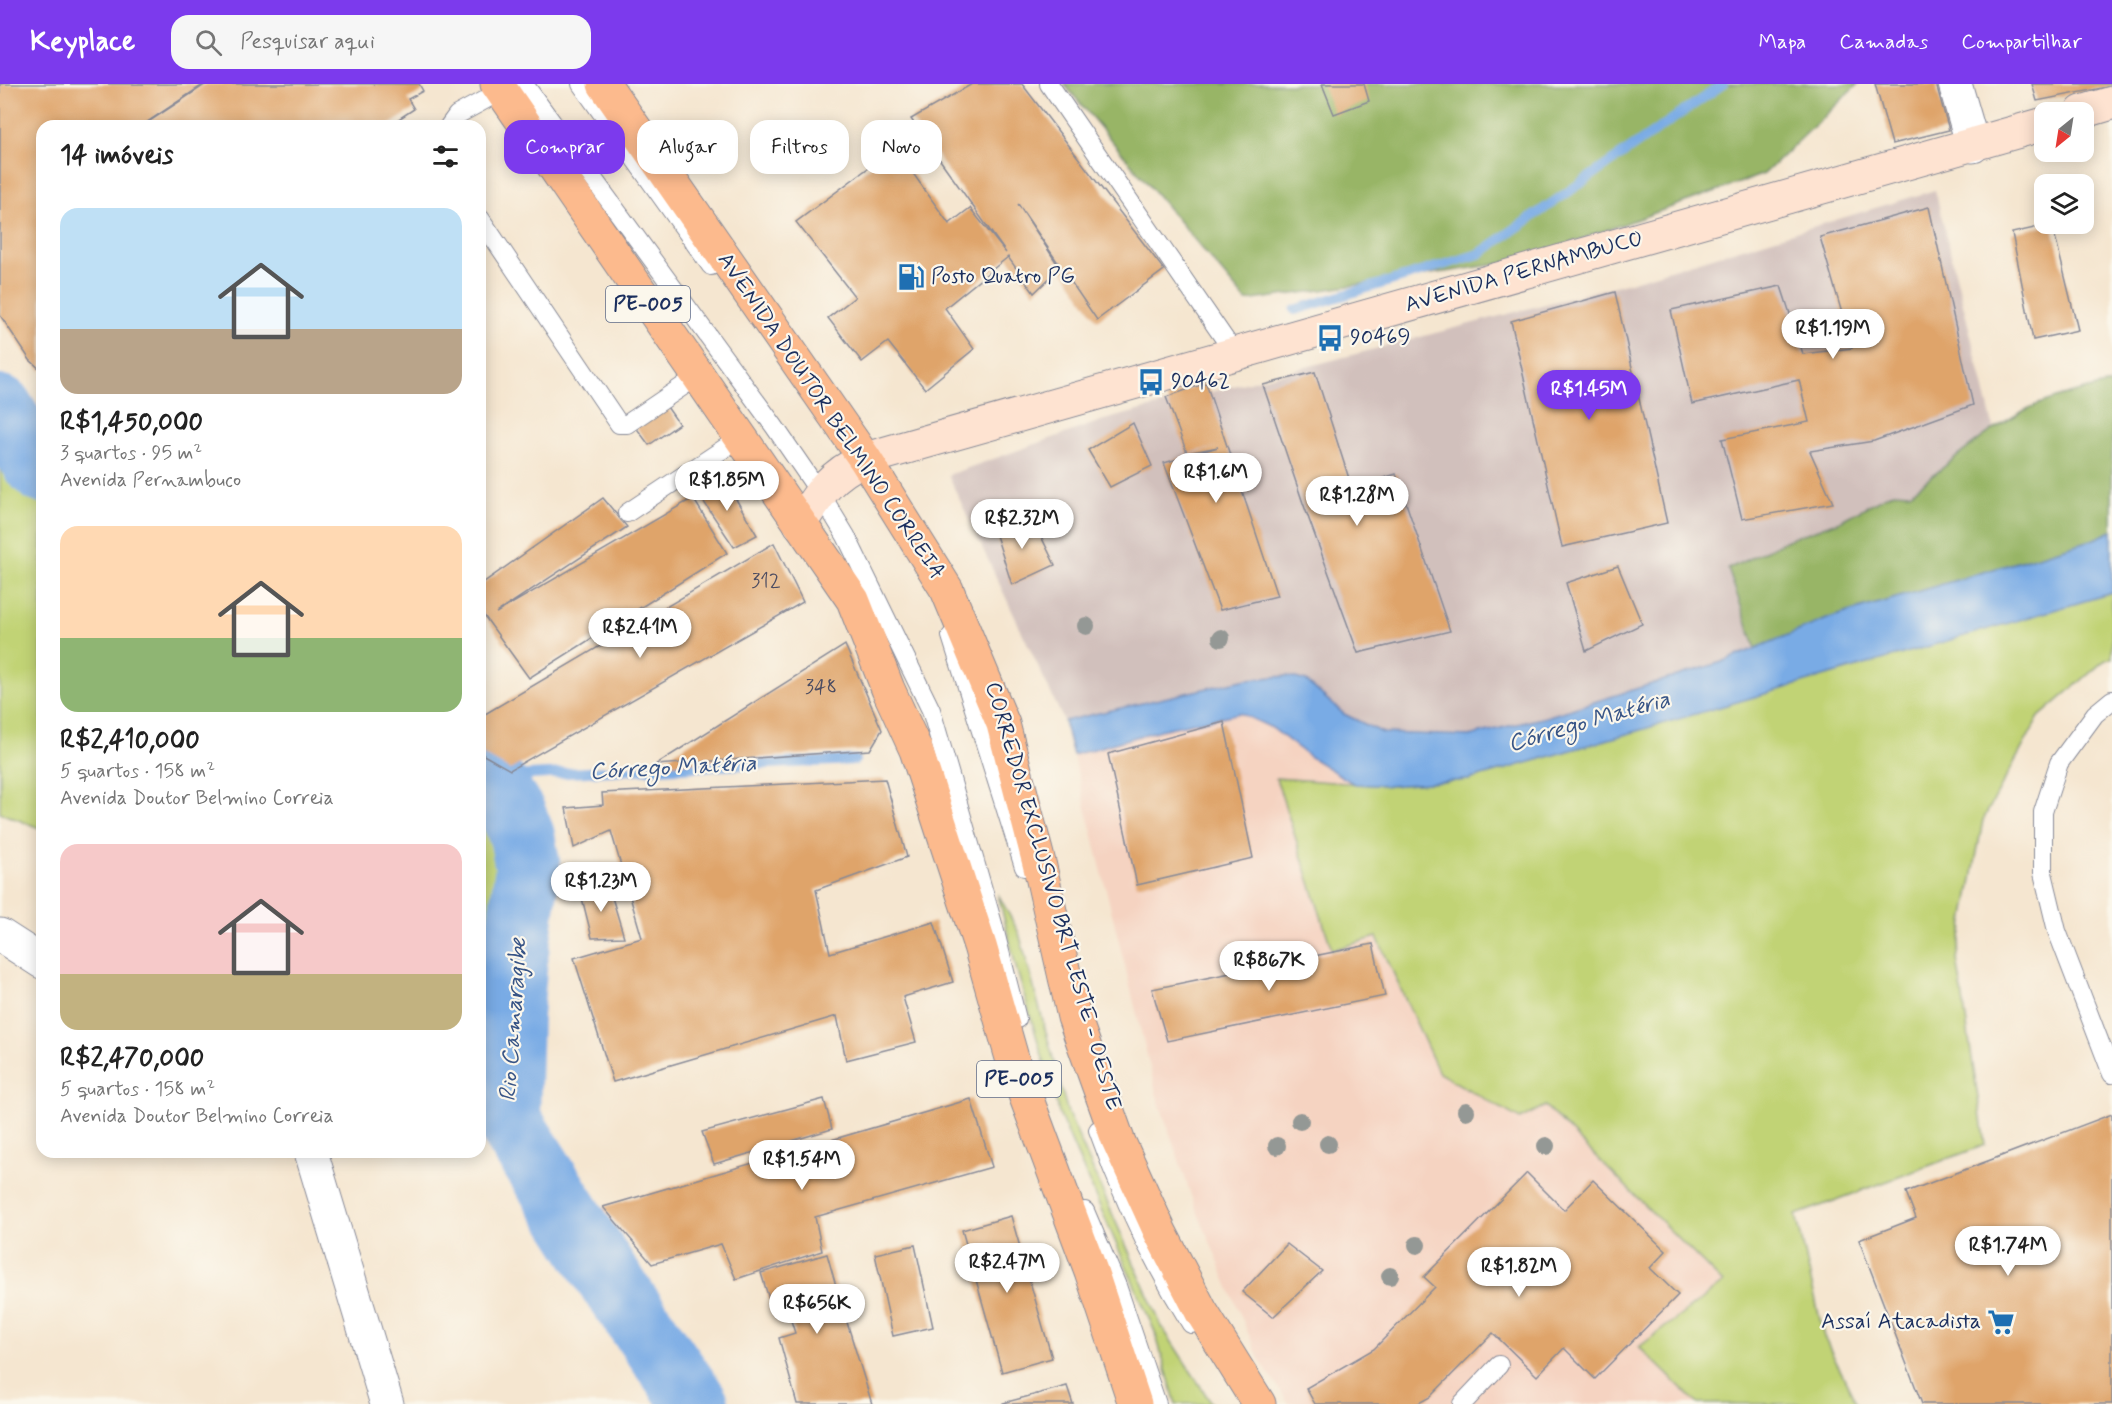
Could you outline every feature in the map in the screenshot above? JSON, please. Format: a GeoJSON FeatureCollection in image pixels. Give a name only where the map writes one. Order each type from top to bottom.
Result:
{"type":"FeatureCollection","features":[{"type":"Feature","properties":{"kind":"main road","name":"AVENIDA DOUTOR BELMINO CORREIA"},"geometry":{"type":"LineString","coordinates":[[604,84],[947,590],[1003,724],[1040,867],[1074,1017],[1118,1140],[1160,1232],[1200,1311],[1259,1404]]}},
{"type":"Feature","properties":{"kind":"main road","name":"PE-005"},"geometry":{"type":"LineString","coordinates":[[507,86],[740,438],[852,600],[888,689],[916,750],[980,946],[1014,1065],[1091,1271],[1135,1404]]}},
{"type":"Feature","properties":{"kind":"street"},"geometry":{"type":"LineString","coordinates":[[1955,84],[1973,146]]}},
{"type":"Feature","properties":{"kind":"street"},"geometry":{"type":"LineString","coordinates":[[2094,109],[2112,104]]}},
{"type":"Feature","properties":{"kind":"street","name":"AVENIDA PERNAMBUCO"},"geometry":{"type":"LineString","coordinates":[[800,524],[829,481],[859,461],[2034,127]]}},
{"type":"Feature","properties":{"kind":"street"},"geometry":{"type":"LineString","coordinates":[[0,935],[36,958]]}},
{"type":"Feature","properties":{"kind":"street"},"geometry":{"type":"LineString","coordinates":[[313,1158],[387,1404]]}},
{"type":"Feature","properties":{"kind":"lane","name":"CORREDOR EXCLUSIVO BRT LESTE - OESTE"},"geometry":{"type":"LineString","coordinates":[[581,84],[859,461],[945,618],[1031,888],[1068,1049],[1112,1169],[1164,1280],[1241,1404]]}},
{"type":"Feature","properties":{"kind":"lane"},"geometry":{"type":"LineString","coordinates":[[1049,84],[1234,354]]}},
{"type":"Feature","properties":{"kind":"lane"},"geometry":{"type":"LineString","coordinates":[[453,120],[456,115],[507,86],[774,426],[846,536],[932,710],[993,924],[1028,1062],[1078,1194],[1117,1286],[1157,1404]]}},
{"type":"Feature","properties":{"kind":"lane"},"geometry":{"type":"LineString","coordinates":[[486,227],[619,424],[627,424],[698,375]]}},
{"type":"Feature","properties":{"kind":"lane"},"geometry":{"type":"LineString","coordinates":[[627,513],[740,438]]}},
{"type":"Feature","properties":{"kind":"lane"},"geometry":{"type":"LineString","coordinates":[[2112,700],[2095,714],[2059,763],[2043,812],[2043,873],[2057,931],[2112,1074]]}},
{"type":"Feature","properties":{"kind":"lane"},"geometry":{"type":"LineString","coordinates":[[1462,1404],[1499,1365]]}},
{"type":"Feature","properties":{"kind":"shaded area"},"geometry":{"type":"Polygon","coordinates":[[[1935,190],[1994,430],[1910,493],[1892,492],[1840,521],[1787,540],[1728,569],[1756,649],[1723,662],[1546,717],[1469,736],[1383,733],[1344,714],[1307,681],[1288,676],[1247,679],[1064,721],[948,475],[1104,420],[1630,282],[1935,190]]]}},
{"type":"Feature","properties":{"kind":"shaded area"},"geometry":{"type":"Polygon","coordinates":[[[1240,713],[1272,728],[1310,757],[1354,784],[1276,778],[1332,949],[1376,938],[1439,1073],[1520,1119],[1544,1106],[1723,1284],[1639,1347],[1698,1404],[1289,1404],[1259,1359],[1194,1204],[1157,1096],[1073,755],[1160,730],[1240,713]]]}},
{"type":"Feature","properties":{"kind":"green space"},"geometry":{"type":"Polygon","coordinates":[[[1064,84],[1858,84],[1764,174],[1520,261],[1246,301],[1064,84]]]}},
{"type":"Feature","properties":{"kind":"green space"},"geometry":{"type":"Polygon","coordinates":[[[2112,384],[2112,531],[2092,540],[1832,617],[1756,649],[1728,569],[1787,540],[1840,521],[1893,492],[1910,493],[1982,438],[2027,409],[2069,394],[2112,384]]]}},
{"type":"Feature","properties":{"kind":"green space"},"geometry":{"type":"Polygon","coordinates":[[[0,408],[36,464],[36,827],[0,813],[0,408]]]}},
{"type":"Feature","properties":{"kind":"green space"},"geometry":{"type":"Polygon","coordinates":[[[2112,593],[2112,658],[2104,661],[2039,717],[1983,820],[1957,959],[1985,1145],[1796,1215],[1824,1337],[1857,1404],[1698,1404],[1639,1347],[1723,1283],[1545,1106],[1520,1119],[1439,1073],[1377,937],[1332,950],[1276,778],[1389,786],[1468,780],[2112,593]]]}},
{"type":"Feature","properties":{"kind":"green space"},"geometry":{"type":"Polygon","coordinates":[[[491,780],[513,814],[522,836],[528,868],[515,958],[510,1016],[486,1006],[486,781],[491,780]]]}},
{"type":"Feature","properties":{"kind":"green space"},"geometry":{"type":"Polygon","coordinates":[[[998,894],[1019,933],[1068,1113],[1162,1327],[1212,1404],[1176,1404],[1155,1332],[1060,1116],[1017,971],[998,894]]]}},
{"type":"Feature","properties":{"kind":"water"},"geometry":{"type":"Polygon","coordinates":[[[2112,531],[2112,593],[1468,780],[1389,786],[1354,784],[1310,757],[1272,728],[1240,713],[1160,730],[1073,755],[1064,721],[1247,679],[1288,676],[1306,681],[1344,714],[1383,733],[1469,736],[1546,717],[1722,662],[1832,617],[2092,540],[2112,531]]]}},
{"type":"Feature","properties":{"kind":"building"},"geometry":{"type":"Polygon","coordinates":[[[0,84],[204,84],[150,120],[36,120],[36,366],[0,315],[0,84]]]}},
{"type":"Feature","properties":{"kind":"building"},"geometry":{"type":"Polygon","coordinates":[[[206,84],[419,84],[423,91],[408,99],[414,109],[397,120],[151,120],[206,84]]]}},
{"type":"Feature","properties":{"kind":"building"},"geometry":{"type":"Polygon","coordinates":[[[972,84],[1022,84],[1164,270],[1097,320],[1018,204],[1060,268],[1034,293],[1008,257],[945,308],[974,349],[925,389],[888,342],[862,362],[828,318],[855,297],[796,222],[861,173],[913,174],[949,224],[970,208],[1006,253],[942,163],[942,120],[911,119],[972,84]]]}},
{"type":"Feature","properties":{"kind":"building"},"geometry":{"type":"Polygon","coordinates":[[[1322,84],[1364,84],[1369,101],[1334,114],[1322,84]]]}},
{"type":"Feature","properties":{"kind":"building"},"geometry":{"type":"Polygon","coordinates":[[[1875,84],[1936,84],[1949,130],[1892,144],[1875,84]]]}},
{"type":"Feature","properties":{"kind":"building"},"geometry":{"type":"Polygon","coordinates":[[[2032,84],[2112,84],[2112,86],[2037,101],[2032,84]]]}},
{"type":"Feature","properties":{"kind":"building"},"geometry":{"type":"Polygon","coordinates":[[[1929,207],[1973,405],[1874,441],[1810,451],[1833,503],[1742,519],[1722,439],[1809,422],[1799,380],[1692,404],[1671,310],[1781,286],[1803,354],[1852,348],[1820,237],[1929,207]]]}},
{"type":"Feature","properties":{"kind":"building"},"geometry":{"type":"Polygon","coordinates":[[[2034,228],[2034,234],[2054,234],[2078,330],[2033,340],[2012,233],[2034,228]]]}},
{"type":"Feature","properties":{"kind":"building"},"geometry":{"type":"Polygon","coordinates":[[[1615,292],[1667,523],[1562,547],[1511,321],[1615,292]]]}},
{"type":"Feature","properties":{"kind":"building"},"geometry":{"type":"Polygon","coordinates":[[[1315,372],[1352,488],[1396,474],[1450,631],[1358,653],[1263,385],[1315,372]]]}},
{"type":"Feature","properties":{"kind":"building"},"geometry":{"type":"Polygon","coordinates":[[[1206,383],[1277,596],[1220,610],[1164,463],[1218,447],[1187,453],[1166,397],[1206,383]]]}},
{"type":"Feature","properties":{"kind":"building"},"geometry":{"type":"Polygon","coordinates":[[[665,404],[679,424],[649,445],[635,426],[665,404]]]}},
{"type":"Feature","properties":{"kind":"building"},"geometry":{"type":"Polygon","coordinates":[[[1133,423],[1152,466],[1110,487],[1088,450],[1133,423]]]}},
{"type":"Feature","properties":{"kind":"building"},"geometry":{"type":"Polygon","coordinates":[[[723,477],[757,535],[734,547],[696,490],[723,477]]]}},
{"type":"Feature","properties":{"kind":"building"},"geometry":{"type":"Polygon","coordinates":[[[603,498],[627,527],[496,613],[693,498],[727,553],[529,678],[486,618],[486,581],[603,498]]]}},
{"type":"Feature","properties":{"kind":"building"},"geometry":{"type":"Polygon","coordinates":[[[1015,517],[1018,528],[1034,522],[1055,565],[1012,585],[993,526],[1015,517]]]}},
{"type":"Feature","properties":{"kind":"building"},"geometry":{"type":"Polygon","coordinates":[[[774,543],[803,602],[510,770],[486,756],[486,713],[774,543]]]}},
{"type":"Feature","properties":{"kind":"building"},"geometry":{"type":"Polygon","coordinates":[[[1618,566],[1642,624],[1586,651],[1566,583],[1618,566]]]}},
{"type":"Feature","properties":{"kind":"building"},"geometry":{"type":"Polygon","coordinates":[[[845,645],[882,730],[870,750],[655,765],[845,645]]]}},
{"type":"Feature","properties":{"kind":"building"},"geometry":{"type":"Polygon","coordinates":[[[1224,722],[1253,858],[1137,885],[1108,754],[1224,722]]]}},
{"type":"Feature","properties":{"kind":"building"},"geometry":{"type":"Polygon","coordinates":[[[885,779],[907,857],[816,890],[830,953],[934,922],[953,982],[903,997],[916,1042],[846,1060],[837,1016],[613,1082],[574,958],[642,938],[611,831],[574,848],[566,808],[603,805],[602,793],[885,779]]]}},
{"type":"Feature","properties":{"kind":"building"},"geometry":{"type":"Polygon","coordinates":[[[608,884],[624,937],[592,938],[580,890],[608,884]]]}},
{"type":"Feature","properties":{"kind":"building"},"geometry":{"type":"Polygon","coordinates":[[[1373,944],[1385,996],[1167,1041],[1152,989],[1373,944]]]}},
{"type":"Feature","properties":{"kind":"building"},"geometry":{"type":"Polygon","coordinates":[[[824,1099],[832,1129],[714,1164],[702,1132],[824,1099]]]}},
{"type":"Feature","properties":{"kind":"building"},"geometry":{"type":"Polygon","coordinates":[[[971,1099],[992,1167],[815,1217],[822,1251],[736,1279],[721,1244],[652,1264],[603,1207],[971,1099]]]}},
{"type":"Feature","properties":{"kind":"building","name":"Assaí Atacadista"},"geometry":{"type":"Polygon","coordinates":[[[2112,1114],[2112,1404],[1922,1404],[1859,1240],[1916,1218],[1906,1192],[2112,1114]]]}},
{"type":"Feature","properties":{"kind":"building"},"geometry":{"type":"Polygon","coordinates":[[[1527,1173],[1564,1210],[1593,1180],[1666,1251],[1650,1268],[1678,1295],[1595,1379],[1564,1348],[1537,1376],[1493,1333],[1430,1397],[1417,1404],[1315,1404],[1306,1388],[1374,1349],[1435,1287],[1424,1277],[1527,1173]]]}},
{"type":"Feature","properties":{"kind":"building"},"geometry":{"type":"Polygon","coordinates":[[[1011,1216],[1052,1358],[1002,1372],[962,1230],[1011,1216]]]}},
{"type":"Feature","properties":{"kind":"building"},"geometry":{"type":"Polygon","coordinates":[[[1287,1244],[1322,1271],[1273,1317],[1242,1292],[1287,1244]]]}},
{"type":"Feature","properties":{"kind":"building"},"geometry":{"type":"Polygon","coordinates":[[[915,1245],[933,1327],[893,1336],[875,1254],[915,1245]]]}},
{"type":"Feature","properties":{"kind":"building"},"geometry":{"type":"Polygon","coordinates":[[[827,1254],[872,1404],[797,1404],[779,1338],[795,1333],[787,1308],[773,1312],[761,1273],[827,1254]]]}},
{"type":"Feature","properties":{"kind":"building"},"geometry":{"type":"Polygon","coordinates":[[[1067,1386],[1073,1404],[1003,1404],[1003,1403],[1067,1386]]]}},
{"type":"Feature","properties":{"kind":"waterway"},"geometry":{"type":"LineString","coordinates":[[1295,310],[1479,254],[1723,84]]}},
{"type":"Feature","properties":{"kind":"waterway","name":"Rio Camaragibe"},"geometry":{"type":"LineString","coordinates":[[0,408],[36,464]]}},
{"type":"Feature","properties":{"kind":"waterway","name":"Córrego Matéria"},"geometry":{"type":"LineString","coordinates":[[491,780],[513,776],[565,773],[855,760]]}},
{"type":"Feature","properties":{"kind":"waterway","name":"Rio Camaragibe"},"geometry":{"type":"LineString","coordinates":[[486,781],[491,780],[513,814],[522,836],[528,868],[515,958],[510,1016],[507,1118],[610,1280],[696,1404]]}},
{"type":"Feature","properties":{"kind":"place","name":"Posto Quatro PG"},"geometry":{"type":"Point","coordinates":[911,277]}},
{"type":"Feature","properties":{"kind":"place","name":"90469"},"geometry":{"type":"Point","coordinates":[1330,338]}},
{"type":"Feature","properties":{"kind":"place","name":"90462"},"geometry":{"type":"Point","coordinates":[1151,382]}},
{"type":"Feature","properties":{"kind":"place","name":"Assaí Atacadista"},"geometry":{"type":"Point","coordinates":[2001,1322]}}]}
